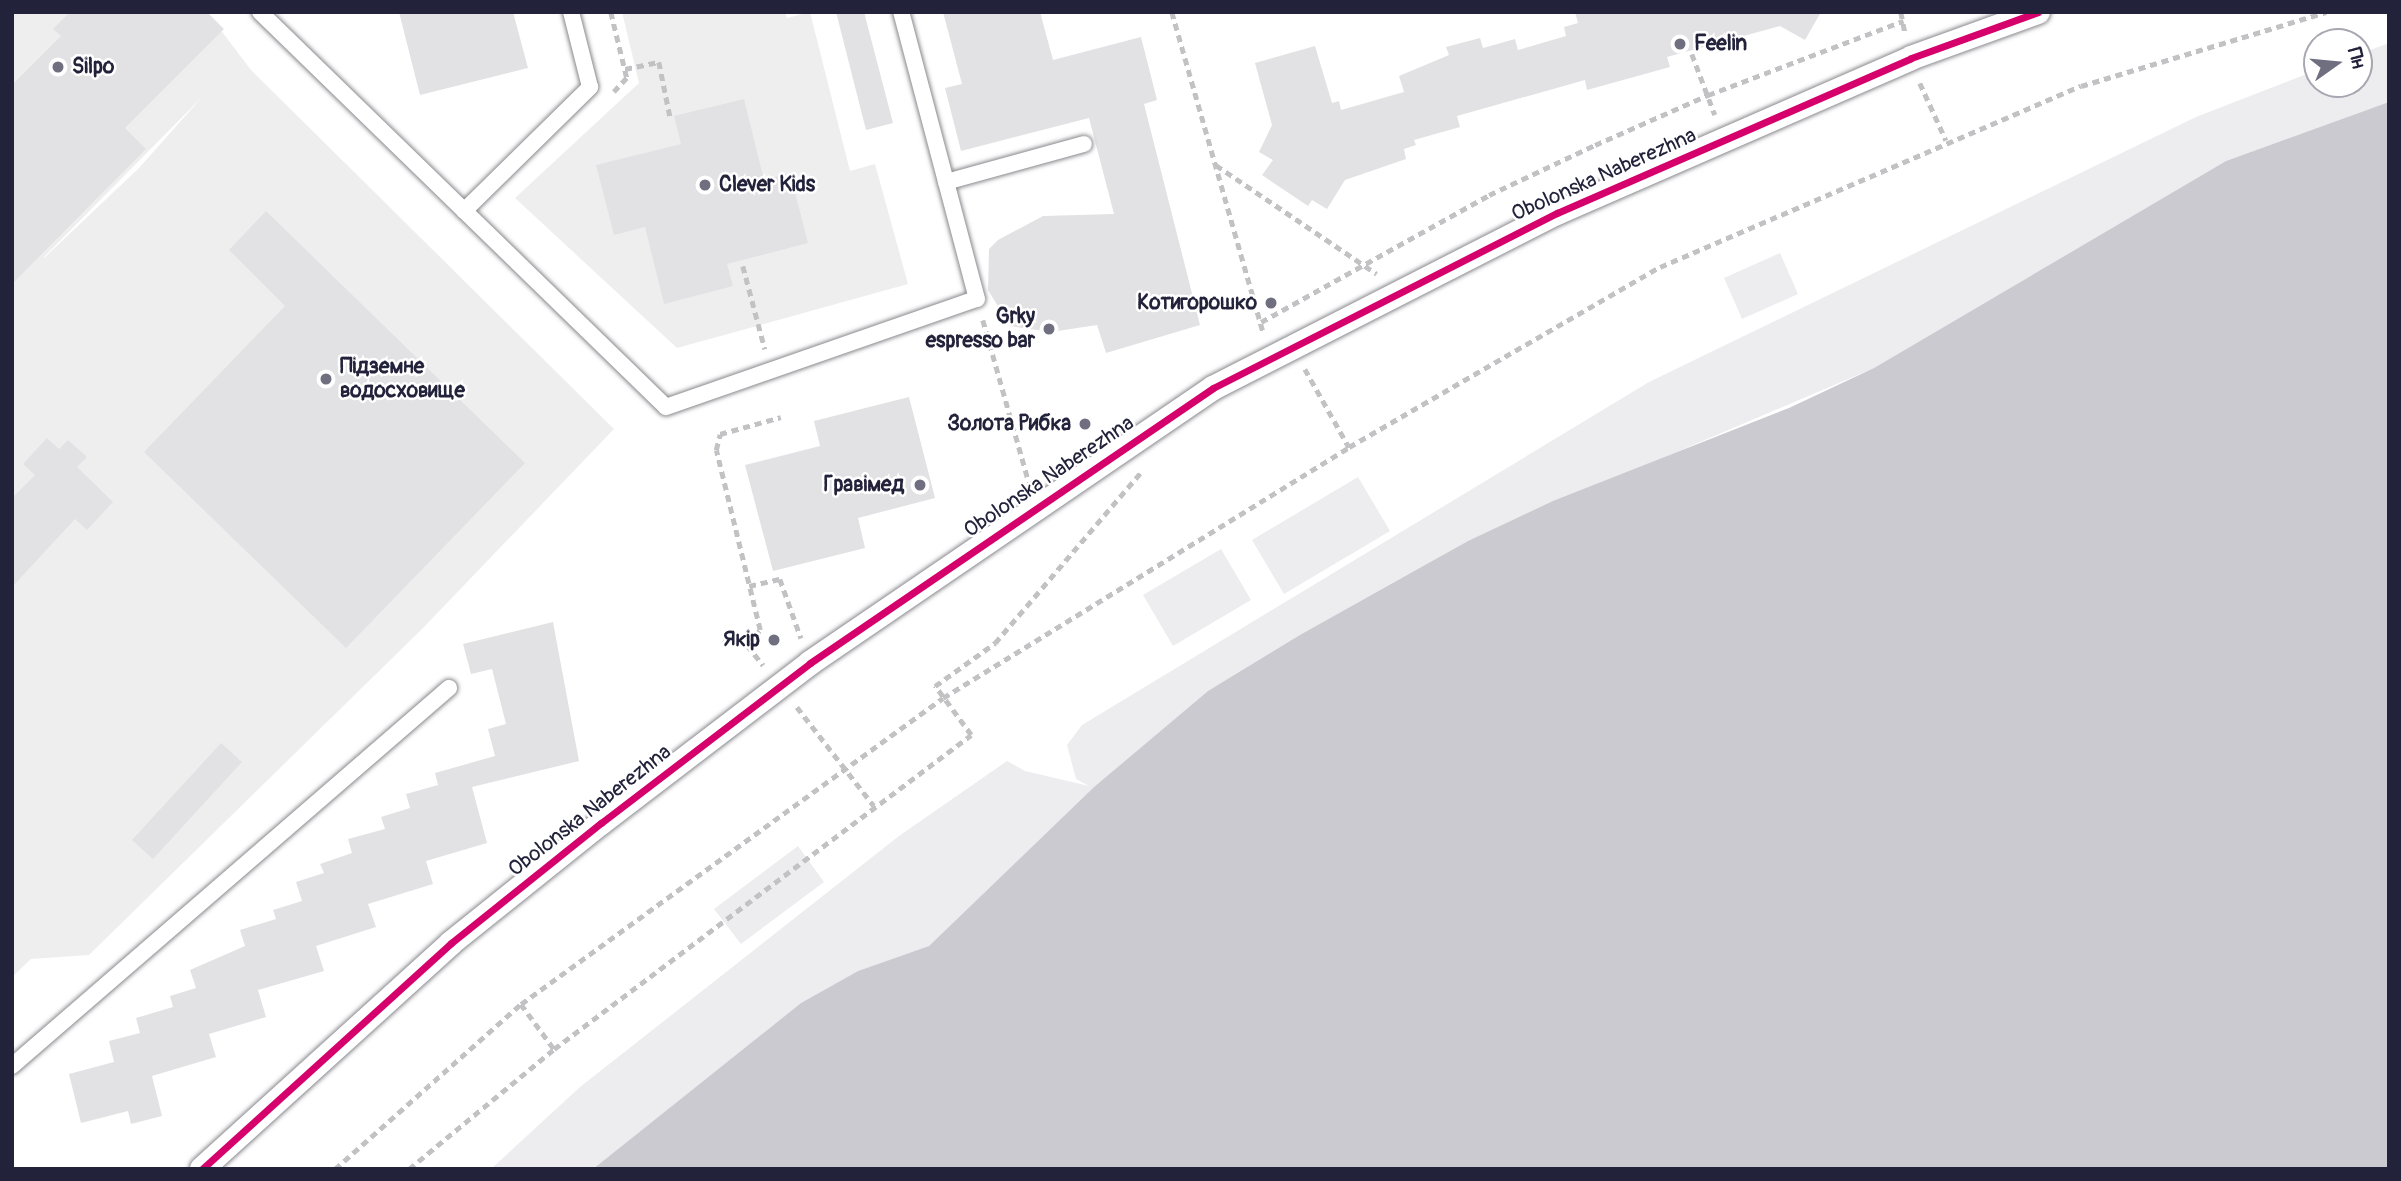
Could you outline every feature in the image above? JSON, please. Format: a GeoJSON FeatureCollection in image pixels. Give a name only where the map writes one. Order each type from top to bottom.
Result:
{"type":"FeatureCollection","features":[{"type":"Feature","properties":{"kind":"street","name":"Obolonska Naberezhna"},"geometry":{"type":"LineString","coordinates":[[202,1169],[451,943],[779,685],[1035,507],[1213,388],[1557,213],[1911,58],[2038,12]]}},
{"type":"Feature","properties":{"kind":"lane"},"geometry":{"type":"LineString","coordinates":[[260,12],[666,407],[977,299],[901,12]]}},
{"type":"Feature","properties":{"kind":"lane"},"geometry":{"type":"LineString","coordinates":[[464,211],[590,87],[571,12]]}},
{"type":"Feature","properties":{"kind":"lane"},"geometry":{"type":"LineString","coordinates":[[946,182],[1084,144]]}},
{"type":"Feature","properties":{"kind":"lane"},"geometry":{"type":"LineString","coordinates":[[12,1066],[449,688]]}},
{"type":"Feature","properties":{"kind":"path"},"geometry":{"type":"LineString","coordinates":[[609,97],[628,78],[611,12]]}},
{"type":"Feature","properties":{"kind":"path"},"geometry":{"type":"LineString","coordinates":[[1172,12],[1271,358]]}},
{"type":"Feature","properties":{"kind":"path"},"geometry":{"type":"LineString","coordinates":[[335,1169],[521,1004],[943,698],[1349,447],[1660,267],[1946,140],[2081,86],[2326,12]]}},
{"type":"Feature","properties":{"kind":"path"},"geometry":{"type":"LineString","coordinates":[[1261,322],[1489,195],[1708,95],[1903,21]]}},
{"type":"Feature","properties":{"kind":"path"},"geometry":{"type":"LineString","coordinates":[[1692,54],[1724,140]]}},
{"type":"Feature","properties":{"kind":"path"},"geometry":{"type":"LineString","coordinates":[[625,69],[659,62],[670,116]]}},
{"type":"Feature","properties":{"kind":"path"},"geometry":{"type":"LineString","coordinates":[[1918,80],[1946,140]]}},
{"type":"Feature","properties":{"kind":"path"},"geometry":{"type":"LineString","coordinates":[[1216,165],[1402,291]]}},
{"type":"Feature","properties":{"kind":"path"},"geometry":{"type":"LineString","coordinates":[[743,266],[765,349]]}},
{"type":"Feature","properties":{"kind":"path"},"geometry":{"type":"LineString","coordinates":[[977,299],[1035,507]]}},
{"type":"Feature","properties":{"kind":"path"},"geometry":{"type":"LineString","coordinates":[[752,353],[778,345]]}},
{"type":"Feature","properties":{"kind":"path"},"geometry":{"type":"LineString","coordinates":[[1300,359],[1349,447]]}},
{"type":"Feature","properties":{"kind":"path"},"geometry":{"type":"LineString","coordinates":[[747,645],[760,630],[716,450],[720,434],[781,417]]}},
{"type":"Feature","properties":{"kind":"path"},"geometry":{"type":"LineString","coordinates":[[409,1169],[554,1049],[971,735],[935,685],[995,643],[1149,463]]}},
{"type":"Feature","properties":{"kind":"path"},"geometry":{"type":"LineString","coordinates":[[750,586],[780,579],[810,663]]}},
{"type":"Feature","properties":{"kind":"path"},"geometry":{"type":"LineString","coordinates":[[723,639],[747,645],[847,768],[874,806]]}},
{"type":"Feature","properties":{"kind":"path"},"geometry":{"type":"LineString","coordinates":[[521,1004],[554,1049]]}},
{"type":"Feature","properties":{"kind":"shaded area"},"geometry":{"type":"Polygon","coordinates":[[[12,12],[207,12],[251,70],[614,429],[423,628],[89,955],[31,959],[12,977],[12,12]],[[203,96],[44,258],[139,168],[203,96]]]}},
{"type":"Feature","properties":{"kind":"shaded area","name":"Clever Kids"},"geometry":{"type":"Polygon","coordinates":[[[622,12],[785,12],[787,18],[810,12],[850,171],[875,164],[908,284],[677,348],[515,198],[639,83],[622,12]]]}},
{"type":"Feature","properties":{"kind":"shaded area"},"geometry":{"type":"Polygon","coordinates":[[[2389,43],[2389,102],[2226,161],[1874,368],[1468,541],[1208,691],[1094,787],[929,946],[858,971],[801,1003],[593,1169],[491,1169],[580,1087],[899,836],[1007,761],[1025,771],[1089,786],[1076,779],[1067,745],[1082,725],[1649,382],[2196,117],[2303,75],[2303,98],[2373,98],[2373,49],[2389,43]]]}},
{"type":"Feature","properties":{"kind":"shaded area"},"geometry":{"type":"Polygon","coordinates":[[[2389,102],[2389,1169],[593,1169],[801,1003],[858,971],[929,946],[1094,787],[1208,691],[1300,635],[1468,541],[1553,501],[1789,408],[1874,368],[2226,161],[2389,102]]]}},
{"type":"Feature","properties":{"kind":"shaded area"},"geometry":{"type":"Polygon","coordinates":[[[1780,253],[1798,294],[1742,319],[1724,278],[1780,253]]]}},
{"type":"Feature","properties":{"kind":"shaded area"},"geometry":{"type":"Polygon","coordinates":[[[1358,477],[1390,531],[1284,594],[1252,540],[1358,477]]]}},
{"type":"Feature","properties":{"kind":"shaded area"},"geometry":{"type":"Polygon","coordinates":[[[1221,549],[1251,600],[1173,646],[1143,595],[1221,549]]]}},
{"type":"Feature","properties":{"kind":"shaded area"},"geometry":{"type":"Polygon","coordinates":[[[798,846],[824,882],[741,944],[714,909],[798,846]]]}},
{"type":"Feature","properties":{"kind":"building"},"geometry":{"type":"Polygon","coordinates":[[[70,12],[207,12],[224,29],[125,128],[146,149],[12,284],[12,85],[61,36],[53,29],[70,12]]]}},
{"type":"Feature","properties":{"kind":"building"},"geometry":{"type":"Polygon","coordinates":[[[399,12],[513,12],[528,68],[420,95],[399,12]]]}},
{"type":"Feature","properties":{"kind":"building"},"geometry":{"type":"Polygon","coordinates":[[[836,12],[864,12],[893,123],[866,130],[836,12]]]}},
{"type":"Feature","properties":{"kind":"building"},"geometry":{"type":"Polygon","coordinates":[[[943,12],[1040,12],[1053,60],[1141,37],[1157,100],[1144,104],[1200,325],[1106,353],[1097,325],[1051,332],[1010,326],[988,290],[989,249],[998,240],[1043,216],[1114,214],[1089,118],[961,151],[945,88],[962,84],[943,12]]]}},
{"type":"Feature","properties":{"kind":"building"},"geometry":{"type":"Polygon","coordinates":[[[1575,12],[1821,12],[1805,40],[1780,26],[1667,57],[1670,67],[1587,90],[1585,80],[1457,116],[1460,127],[1414,140],[1416,145],[1404,149],[1406,159],[1345,180],[1327,209],[1312,200],[1308,206],[1262,175],[1273,160],[1259,152],[1272,125],[1255,63],[1315,46],[1332,103],[1339,101],[1341,110],[1404,92],[1399,76],[1449,55],[1446,47],[1480,38],[1483,48],[1515,39],[1518,50],[1566,36],[1564,27],[1578,23],[1575,12]]]}},
{"type":"Feature","properties":{"kind":"building"},"geometry":{"type":"Polygon","coordinates":[[[744,99],[764,180],[790,173],[808,243],[727,264],[733,286],[664,304],[645,227],[614,235],[596,165],[681,144],[674,116],[744,99]]]}},
{"type":"Feature","properties":{"kind":"building","name":"Підземне водосховище"},"geometry":{"type":"Polygon","coordinates":[[[266,211],[525,463],[346,648],[144,452],[285,306],[229,250],[266,211]]]}},
{"type":"Feature","properties":{"kind":"building"},"geometry":{"type":"Polygon","coordinates":[[[909,397],[935,498],[858,518],[865,548],[773,571],[745,465],[820,446],[814,421],[909,397]]]}},
{"type":"Feature","properties":{"kind":"building"},"geometry":{"type":"Polygon","coordinates":[[[47,438],[59,449],[68,440],[87,457],[77,467],[113,502],[87,530],[75,519],[12,587],[12,498],[35,475],[23,464],[47,438]]]}},
{"type":"Feature","properties":{"kind":"building"},"geometry":{"type":"Polygon","coordinates":[[[553,622],[579,761],[472,787],[487,843],[426,861],[433,884],[368,904],[376,927],[316,946],[324,971],[258,990],[266,1017],[209,1034],[216,1057],[152,1076],[162,1116],[131,1124],[128,1111],[81,1123],[69,1074],[114,1062],[109,1041],[140,1033],[136,1018],[173,1007],[170,996],[196,988],[190,970],[245,946],[240,930],[276,919],[273,910],[302,901],[296,882],[324,873],[320,864],[352,853],[348,839],[385,829],[381,817],[410,808],[406,794],[438,785],[435,773],[495,756],[488,729],[506,724],[492,669],[471,674],[463,644],[553,622]]]}},
{"type":"Feature","properties":{"kind":"building"},"geometry":{"type":"Polygon","coordinates":[[[221,743],[242,762],[153,859],[132,840],[221,743]]]}},
{"type":"Feature","properties":{"kind":"cycle path"},"geometry":{"type":"LineString","coordinates":[[202,1169],[451,943],[601,823],[810,663],[1213,388],[1557,213],[1911,58],[2038,12]]}},
{"type":"Feature","properties":{"kind":"place","name":"Feelin"},"geometry":{"type":"Point","coordinates":[1680,44]}},
{"type":"Feature","properties":{"kind":"place","name":"Silpo"},"geometry":{"type":"Point","coordinates":[58,67]}},
{"type":"Feature","properties":{"kind":"place","name":"Clever Kids"},"geometry":{"type":"Point","coordinates":[705,185]}},
{"type":"Feature","properties":{"kind":"place","name":"Котигорошко"},"geometry":{"type":"Point","coordinates":[1271,303]}},
{"type":"Feature","properties":{"kind":"place","name":"Grky espresso bar"},"geometry":{"type":"Point","coordinates":[1049,329]}},
{"type":"Feature","properties":{"kind":"place","name":"Підземне водосховище"},"geometry":{"type":"Point","coordinates":[326,379]}},
{"type":"Feature","properties":{"kind":"place","name":"Золота Рибка"},"geometry":{"type":"Point","coordinates":[1085,424]}},
{"type":"Feature","properties":{"kind":"place","name":"Гравімед"},"geometry":{"type":"Point","coordinates":[920,485]}},
{"type":"Feature","properties":{"kind":"place","name":"Якір"},"geometry":{"type":"Point","coordinates":[774,640]}}]}
